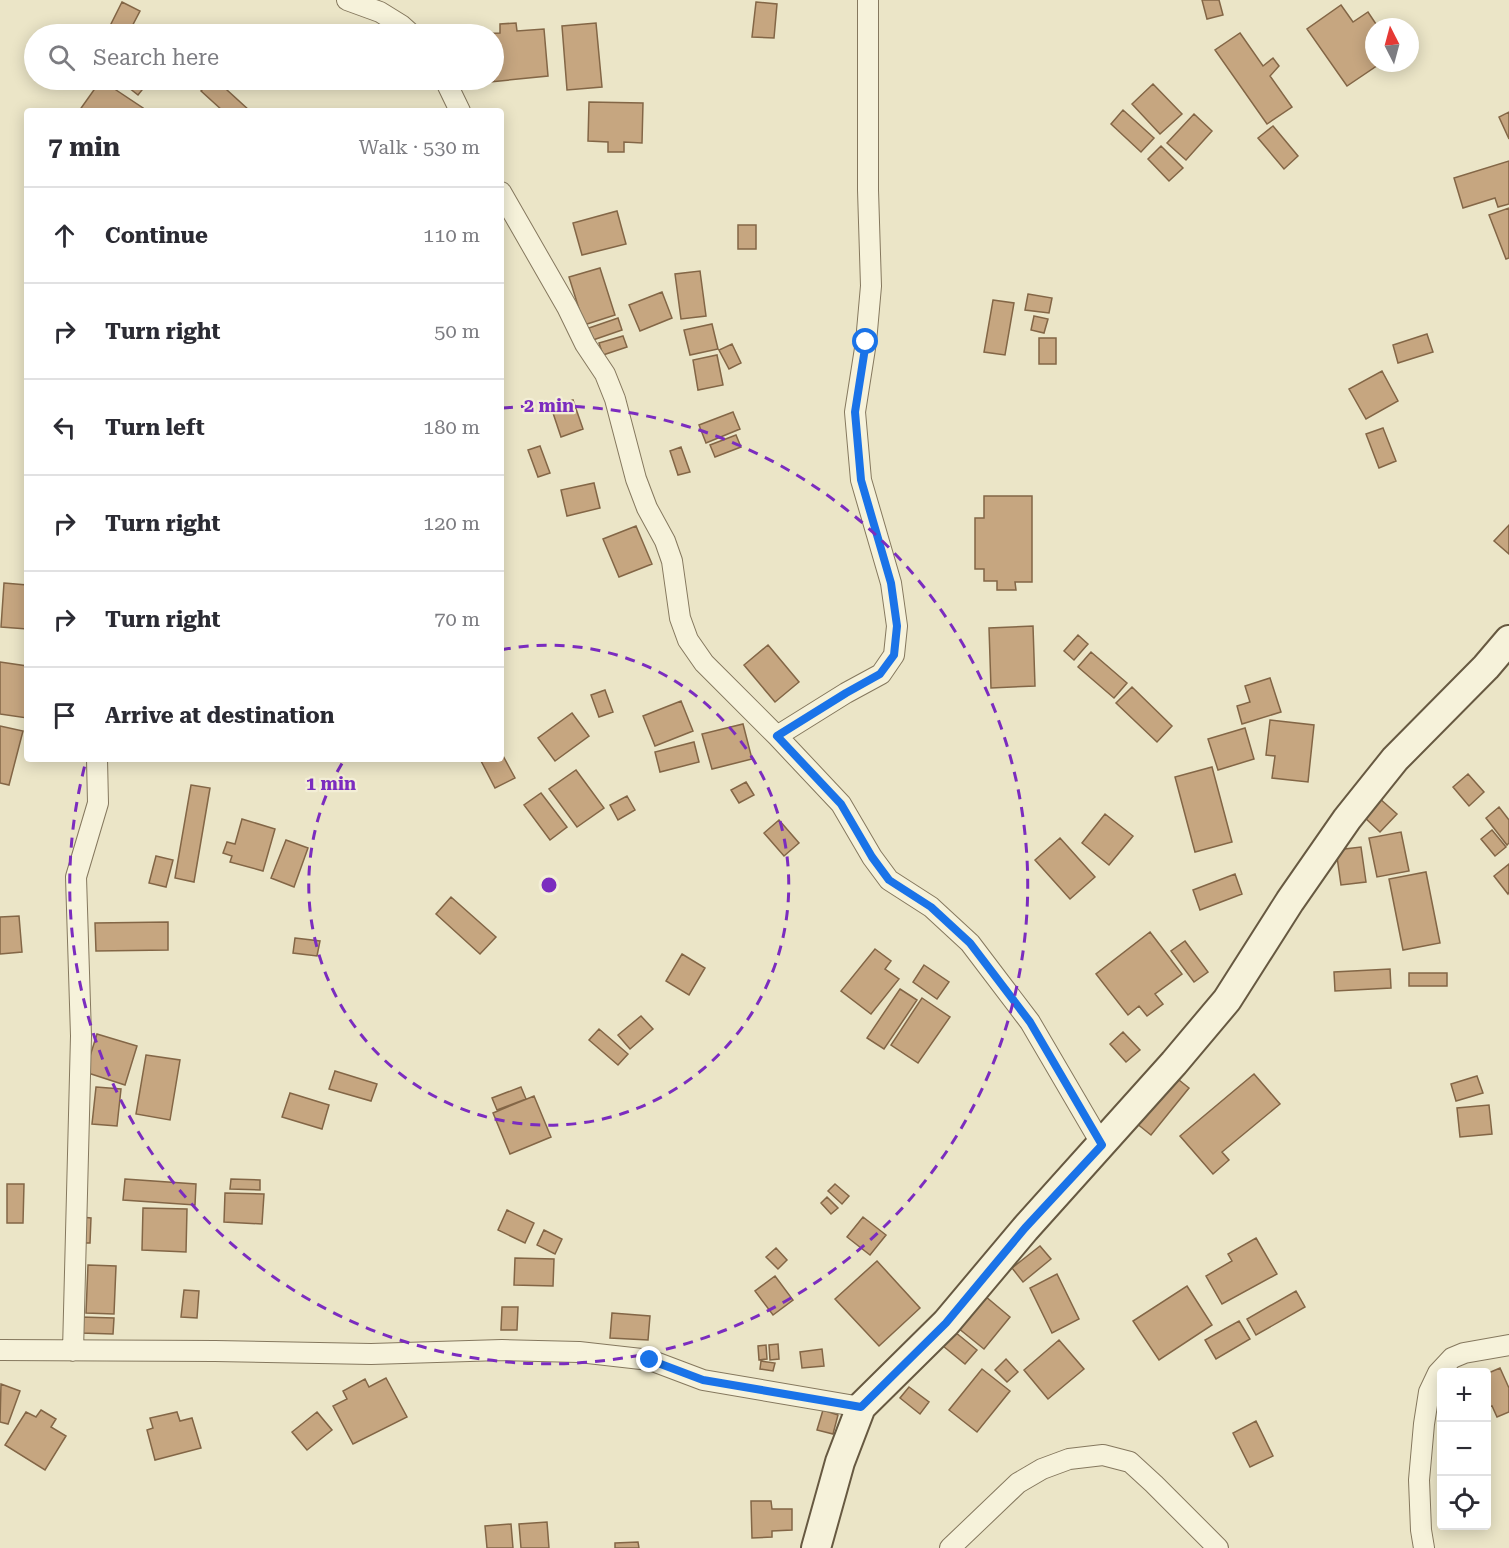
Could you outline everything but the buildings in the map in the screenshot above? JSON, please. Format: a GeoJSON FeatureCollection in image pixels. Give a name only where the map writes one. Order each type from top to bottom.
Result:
{"type":"FeatureCollection","features":[{"type":"Feature","properties":{"kind":"street"},"geometry":{"type":"LineString","coordinates":[[347,0],[380,12],[399,24]]}},
{"type":"Feature","properties":{"kind":"street"},"geometry":{"type":"LineString","coordinates":[[777,736],[880,674],[894,655],[897,626],[891,583],[861,480],[855,412],[866,342],[871,286],[867,178],[867,0]]}},
{"type":"Feature","properties":{"kind":"street"},"geometry":{"type":"LineString","coordinates":[[450,90],[459,108]]}},
{"type":"Feature","properties":{"kind":"street"},"geometry":{"type":"LineString","coordinates":[[504,197],[567,307],[585,344],[605,375],[615,399],[636,479],[672,561],[680,618],[688,640],[704,663],[841,804],[872,857],[889,880],[931,907],[970,943],[1030,1022],[1102,1145]]}},
{"type":"Feature","properties":{"kind":"street"},"geometry":{"type":"LineString","coordinates":[[816,1548],[840,1462],[861,1407],[946,1323],[1025,1228],[1174,1063],[1227,1000],[1290,901],[1347,819],[1395,759],[1486,667],[1509,640]]}},
{"type":"Feature","properties":{"kind":"street"},"geometry":{"type":"LineString","coordinates":[[73,1351],[81,1036],[75,877],[98,803],[97,762]]}},
{"type":"Feature","properties":{"kind":"street"},"geometry":{"type":"LineString","coordinates":[[1424,1548],[1419,1480],[1429,1392],[1438,1373],[1452,1358],[1464,1353],[1509,1345]]}},
{"type":"Feature","properties":{"kind":"street"},"geometry":{"type":"LineString","coordinates":[[0,1350],[371,1354],[502,1350],[579,1352],[650,1360],[703,1380],[861,1407]]}},
{"type":"Feature","properties":{"kind":"street"},"geometry":{"type":"LineString","coordinates":[[950,1548],[1026,1478],[1069,1459],[1103,1455],[1130,1462],[1218,1548]]}},
{"type":"Feature","properties":{"kind":"route"},"geometry":{"type":"LineString","coordinates":[[650,1360],[703,1380],[861,1407],[946,1323],[1025,1228],[1102,1145],[1030,1022],[970,943],[931,907],[889,880],[872,857],[841,804],[777,736],[880,674],[894,655],[897,626],[891,583],[861,480],[855,412],[866,342]]}}]}
